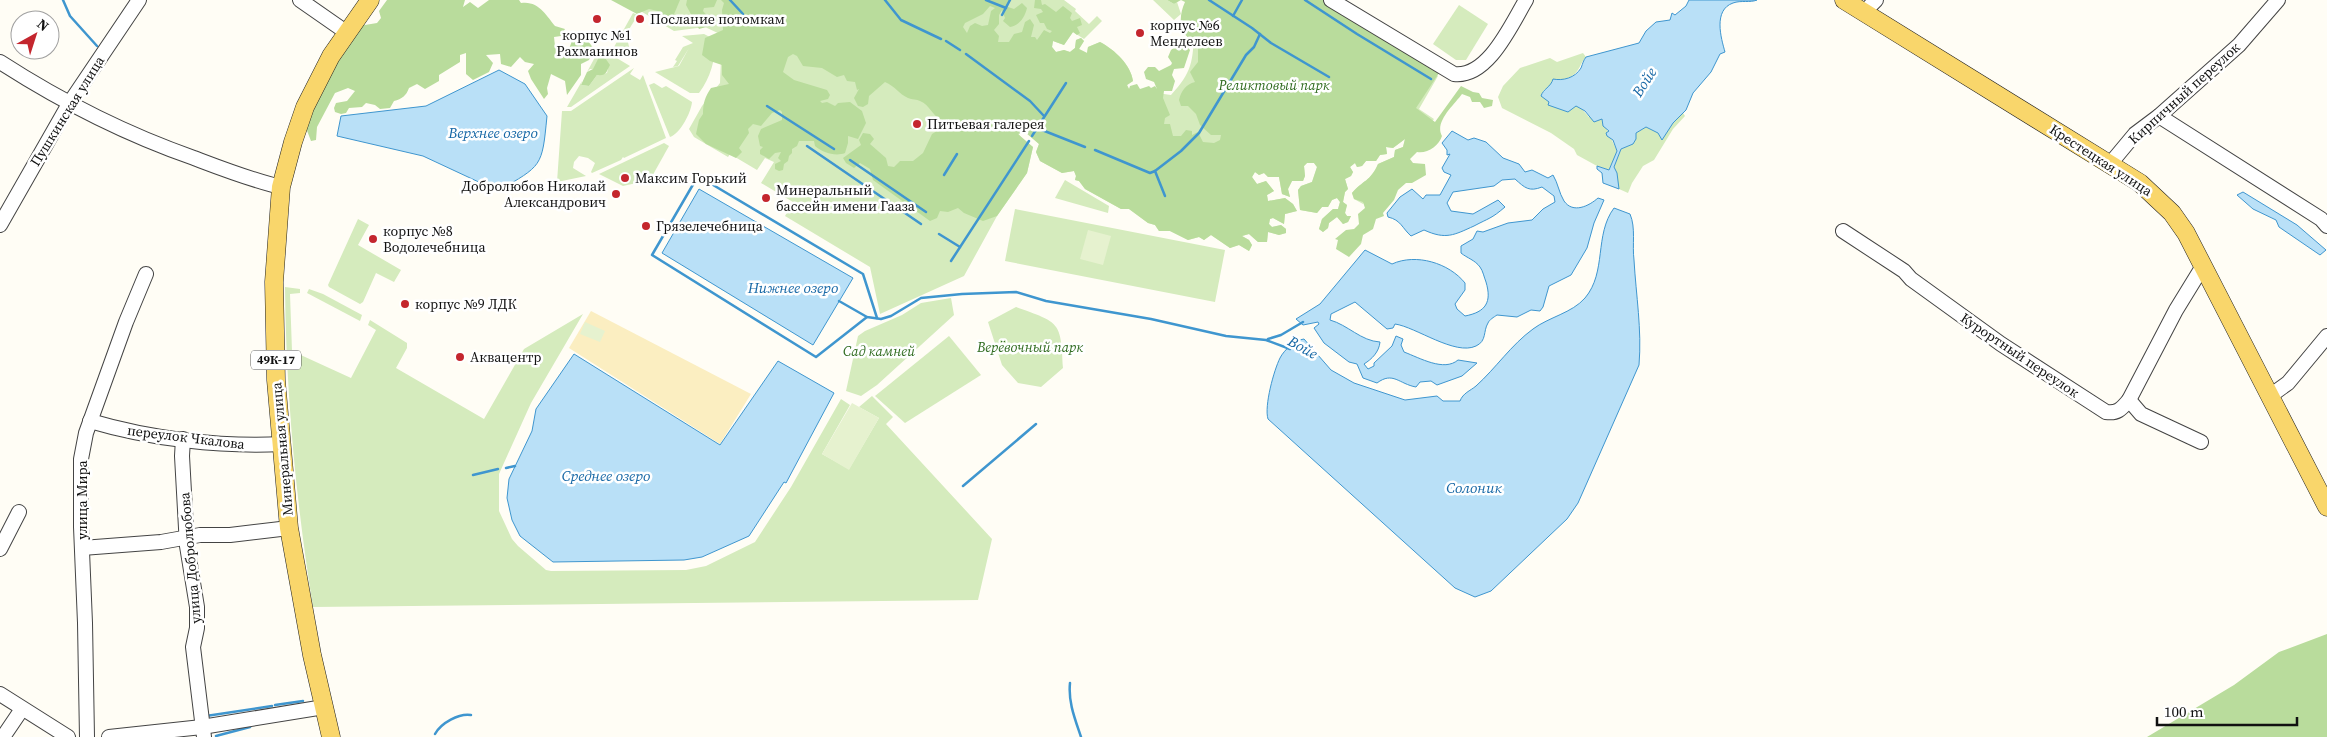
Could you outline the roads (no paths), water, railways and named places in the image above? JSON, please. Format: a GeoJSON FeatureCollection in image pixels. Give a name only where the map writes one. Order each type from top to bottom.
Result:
{"type":"FeatureCollection","features":[{"type":"Feature","properties":{"kind":"main road","name":"Минеральная улица"},"geometry":{"type":"LineString","coordinates":[[331,737],[289,528],[276,380],[274,282],[281,187],[287,159],[306,107],[320,78],[346,32],[370,0]]}},
{"type":"Feature","properties":{"kind":"main road","name":"Крестецкая улица"},"geometry":{"type":"LineString","coordinates":[[1844,0],[1870,6],[2140,183],[2172,213],[2186,233],[2327,507]]}},
{"type":"Feature","properties":{"kind":"street","name":"Пушкинская улица"},"geometry":{"type":"LineString","coordinates":[[0,225],[69,104],[139,0]]}},
{"type":"Feature","properties":{"kind":"street"},"geometry":{"type":"LineString","coordinates":[[300,0],[346,32]]}},
{"type":"Feature","properties":{"kind":"street"},"geometry":{"type":"LineString","coordinates":[[1332,0],[1454,74],[1462,75],[1480,68],[1492,55],[1526,0]]}},
{"type":"Feature","properties":{"kind":"street","name":"Кирпичный переулок"},"geometry":{"type":"LineString","coordinates":[[2110,164],[2135,134],[2159,116],[2239,44],[2278,0]]}},
{"type":"Feature","properties":{"kind":"street"},"geometry":{"type":"LineString","coordinates":[[0,62],[69,104],[133,136],[242,177],[281,187]]}},
{"type":"Feature","properties":{"kind":"street"},"geometry":{"type":"LineString","coordinates":[[2159,116],[2321,219],[2327,226]]}},
{"type":"Feature","properties":{"kind":"street","name":"Курортный переулок"},"geometry":{"type":"LineString","coordinates":[[1843,231],[1904,271],[1911,279],[2000,344],[2106,412],[2114,413],[2122,409],[2129,400]]}},
{"type":"Feature","properties":{"kind":"street"},"geometry":{"type":"LineString","coordinates":[[2201,442],[2141,414],[2129,400],[2181,302],[2203,266]]}},
{"type":"Feature","properties":{"kind":"street","name":"улица Мира"},"geometry":{"type":"LineString","coordinates":[[87,737],[82,548],[82,449],[90,421],[126,322],[146,274]]}},
{"type":"Feature","properties":{"kind":"street"},"geometry":{"type":"LineString","coordinates":[[2270,396],[2288,383],[2327,336]]}},
{"type":"Feature","properties":{"kind":"street","name":"переулок Чкалова"},"geometry":{"type":"LineString","coordinates":[[90,421],[126,430],[183,439],[264,445],[282,444]]}},
{"type":"Feature","properties":{"kind":"street","name":"улица Добролюбова"},"geometry":{"type":"LineString","coordinates":[[183,439],[182,456],[187,546],[197,607],[197,628],[193,647],[203,732]]}},
{"type":"Feature","properties":{"kind":"street"},"geometry":{"type":"LineString","coordinates":[[0,549],[19,512]]}},
{"type":"Feature","properties":{"kind":"street"},"geometry":{"type":"LineString","coordinates":[[82,548],[161,542],[187,537],[289,528]]}},
{"type":"Feature","properties":{"kind":"street"},"geometry":{"type":"LineString","coordinates":[[0,694],[68,737]]}},
{"type":"Feature","properties":{"kind":"street"},"geometry":{"type":"LineString","coordinates":[[109,737],[203,732],[324,707]]}},
{"type":"Feature","properties":{"kind":"street"},"geometry":{"type":"LineString","coordinates":[[3,737],[22,709]]}},
{"type":"Feature","properties":{"kind":"water"},"geometry":{"type":"Polygon","coordinates":[[[1689,0],[1757,0],[1736,2],[1727,7],[1723,12],[1720,25],[1725,52],[1720,54],[1711,72],[1693,93],[1686,110],[1673,123],[1662,140],[1658,133],[1646,127],[1636,133],[1636,139],[1633,144],[1621,149],[1614,167],[1617,173],[1619,189],[1603,183],[1602,173],[1597,169],[1597,166],[1609,170],[1617,151],[1613,140],[1607,136],[1606,133],[1609,131],[1603,126],[1602,119],[1594,122],[1585,111],[1576,106],[1568,112],[1548,105],[1549,102],[1541,96],[1553,79],[1561,80],[1576,74],[1586,57],[1639,43],[1646,31],[1656,22],[1670,20],[1672,13],[1675,15],[1686,6],[1689,0]]]}},
{"type":"Feature","properties":{"kind":"water","name":"Верхнее озеро"},"geometry":{"type":"Polygon","coordinates":[[[499,70],[525,84],[547,116],[541,156],[537,163],[524,176],[498,191],[423,156],[337,136],[341,116],[426,106],[499,70]]]}},
{"type":"Feature","properties":{"kind":"water"},"geometry":{"type":"Polygon","coordinates":[[[1452,131],[1468,140],[1474,138],[1486,142],[1503,158],[1519,164],[1525,172],[1532,170],[1548,178],[1553,175],[1564,201],[1572,207],[1586,206],[1598,198],[1604,200],[1594,223],[1587,248],[1571,275],[1549,286],[1540,311],[1531,310],[1517,317],[1497,315],[1486,326],[1482,341],[1476,346],[1467,348],[1457,347],[1395,324],[1393,328],[1387,329],[1355,302],[1331,314],[1330,320],[1367,339],[1380,342],[1375,355],[1364,364],[1368,369],[1374,366],[1374,363],[1392,346],[1396,336],[1403,339],[1401,345],[1404,352],[1432,363],[1446,365],[1458,360],[1477,363],[1462,376],[1437,385],[1431,381],[1420,382],[1416,387],[1392,378],[1387,378],[1377,383],[1363,378],[1357,364],[1349,362],[1324,343],[1314,328],[1319,324],[1318,322],[1303,325],[1296,319],[1320,304],[1365,250],[1392,264],[1401,261],[1421,260],[1441,265],[1465,283],[1465,290],[1455,304],[1457,309],[1465,316],[1478,312],[1486,305],[1488,289],[1482,270],[1461,253],[1461,246],[1473,239],[1477,231],[1483,232],[1508,223],[1532,220],[1543,209],[1555,202],[1554,196],[1542,187],[1530,189],[1515,179],[1502,180],[1494,186],[1453,192],[1447,203],[1451,211],[1473,214],[1498,200],[1505,207],[1493,216],[1455,234],[1444,236],[1424,230],[1411,236],[1399,222],[1388,217],[1387,213],[1400,197],[1412,189],[1423,199],[1426,195],[1440,195],[1451,175],[1444,172],[1442,168],[1450,154],[1447,155],[1447,150],[1442,143],[1452,131]]]}},
{"type":"Feature","properties":{"kind":"water","name":"Нижнее озеро"},"geometry":{"type":"Polygon","coordinates":[[[699,189],[853,278],[813,345],[662,253],[699,189]]]}},
{"type":"Feature","properties":{"kind":"water"},"geometry":{"type":"Polygon","coordinates":[[[2243,192],[2297,225],[2326,250],[2320,255],[2279,227],[2276,220],[2253,209],[2237,195],[2243,192]]]}},
{"type":"Feature","properties":{"kind":"water","name":"Солоник"},"geometry":{"type":"Polygon","coordinates":[[[1614,208],[1630,214],[1633,225],[1639,326],[1639,365],[1578,503],[1567,519],[1491,591],[1475,597],[1455,588],[1268,419],[1268,397],[1278,364],[1287,349],[1297,341],[1304,339],[1331,370],[1354,383],[1405,400],[1437,396],[1443,401],[1460,401],[1525,335],[1539,325],[1574,307],[1585,298],[1592,288],[1596,277],[1604,230],[1614,208]]]}},
{"type":"Feature","properties":{"kind":"water","name":"Среднее озеро"},"geometry":{"type":"Polygon","coordinates":[[[574,354],[720,445],[778,361],[834,393],[786,483],[784,482],[749,536],[702,557],[684,560],[553,562],[520,536],[512,520],[507,498],[509,479],[532,431],[536,409],[574,354]]]}},
{"type":"Feature","properties":{"kind":"waterway"},"geometry":{"type":"LineString","coordinates":[[63,0],[70,16],[97,46]]}},
{"type":"Feature","properties":{"kind":"waterway"},"geometry":{"type":"LineString","coordinates":[[730,0],[743,14]]}},
{"type":"Feature","properties":{"kind":"waterway"},"geometry":{"type":"LineString","coordinates":[[885,0],[901,20],[941,39]]}},
{"type":"Feature","properties":{"kind":"waterway"},"geometry":{"type":"LineString","coordinates":[[986,0],[1006,8]]}},
{"type":"Feature","properties":{"kind":"waterway"},"geometry":{"type":"LineString","coordinates":[[1002,15],[1010,0]]}},
{"type":"Feature","properties":{"kind":"waterway"},"geometry":{"type":"LineString","coordinates":[[1209,0],[1271,43],[1329,77]]}},
{"type":"Feature","properties":{"kind":"waterway"},"geometry":{"type":"LineString","coordinates":[[1233,16],[1242,0]]}},
{"type":"Feature","properties":{"kind":"waterway"},"geometry":{"type":"LineString","coordinates":[[1305,0],[1431,79]]}},
{"type":"Feature","properties":{"kind":"waterway"},"geometry":{"type":"LineString","coordinates":[[1095,150],[1150,173],[1155,171],[1181,151],[1199,133],[1246,55],[1254,47],[1260,34]]}},
{"type":"Feature","properties":{"kind":"waterway"},"geometry":{"type":"LineString","coordinates":[[946,41],[960,50]]}},
{"type":"Feature","properties":{"kind":"waterway"},"geometry":{"type":"LineString","coordinates":[[966,54],[1030,101],[1044,116]]}},
{"type":"Feature","properties":{"kind":"waterway"},"geometry":{"type":"LineString","coordinates":[[1032,136],[1066,83]]}},
{"type":"Feature","properties":{"kind":"waterway"},"geometry":{"type":"LineString","coordinates":[[767,106],[834,149]]}},
{"type":"Feature","properties":{"kind":"waterway"},"geometry":{"type":"LineString","coordinates":[[1037,128],[1085,147]]}},
{"type":"Feature","properties":{"kind":"waterway"},"geometry":{"type":"LineString","coordinates":[[951,261],[1029,141]]}},
{"type":"Feature","properties":{"kind":"waterway"},"geometry":{"type":"LineString","coordinates":[[807,146],[921,224]]}},
{"type":"Feature","properties":{"kind":"waterway"},"geometry":{"type":"LineString","coordinates":[[944,175],[957,154]]}},
{"type":"Feature","properties":{"kind":"waterway"},"geometry":{"type":"LineString","coordinates":[[850,160],[926,212]]}},
{"type":"Feature","properties":{"kind":"waterway"},"geometry":{"type":"LineString","coordinates":[[1155,171],[1165,196]]}},
{"type":"Feature","properties":{"kind":"waterway"},"geometry":{"type":"LineString","coordinates":[[867,317],[816,357],[652,255],[698,176],[863,274],[877,318]]}},
{"type":"Feature","properties":{"kind":"waterway"},"geometry":{"type":"LineString","coordinates":[[939,234],[960,247]]}},
{"type":"Feature","properties":{"kind":"waterway","name":"Войе"},"geometry":{"type":"LineString","coordinates":[[839,301],[867,317],[881,319],[891,316],[921,298],[1016,292],[1046,301],[1151,319],[1226,336],[1266,340],[1290,349]]}},
{"type":"Feature","properties":{"kind":"waterway"},"geometry":{"type":"LineString","coordinates":[[1268,339],[1281,335],[1303,322]]}},
{"type":"Feature","properties":{"kind":"waterway"},"geometry":{"type":"LineString","coordinates":[[963,486],[1036,424]]}},
{"type":"Feature","properties":{"kind":"waterway"},"geometry":{"type":"LineString","coordinates":[[506,468],[515,466]]}},
{"type":"Feature","properties":{"kind":"waterway"},"geometry":{"type":"LineString","coordinates":[[473,475],[498,469]]}},
{"type":"Feature","properties":{"kind":"waterway"},"geometry":{"type":"LineString","coordinates":[[1070,683],[1071,704],[1081,737]]}},
{"type":"Feature","properties":{"kind":"waterway"},"geometry":{"type":"LineString","coordinates":[[275,705],[303,701]]}},
{"type":"Feature","properties":{"kind":"waterway"},"geometry":{"type":"LineString","coordinates":[[206,716],[272,706]]}},
{"type":"Feature","properties":{"kind":"waterway"},"geometry":{"type":"LineString","coordinates":[[435,734],[441,726],[451,720],[471,715]]}},
{"type":"Feature","properties":{"kind":"waterway"},"geometry":{"type":"LineString","coordinates":[[216,736],[250,727]]}},
{"type":"Feature","properties":{"kind":"place","name":"корпус №1 Рахманинов"},"geometry":{"type":"Point","coordinates":[597,19]}},
{"type":"Feature","properties":{"kind":"place","name":"Послание потомкам"},"geometry":{"type":"Point","coordinates":[640,19]}},
{"type":"Feature","properties":{"kind":"place","name":"корпус №6 Менделеев"},"geometry":{"type":"Point","coordinates":[1140,33]}},
{"type":"Feature","properties":{"kind":"place","name":"Питьевая галерея"},"geometry":{"type":"Point","coordinates":[917,124]}},
{"type":"Feature","properties":{"kind":"place","name":"Максим Горький"},"geometry":{"type":"Point","coordinates":[625,178]}},
{"type":"Feature","properties":{"kind":"place","name":"Добролюбов Николай Александрович"},"geometry":{"type":"Point","coordinates":[616,194]}},
{"type":"Feature","properties":{"kind":"place","name":"Минеральный бассейн имени Гааза"},"geometry":{"type":"Point","coordinates":[766,198]}},
{"type":"Feature","properties":{"kind":"place","name":"Грязелечебница"},"geometry":{"type":"Point","coordinates":[646,226]}},
{"type":"Feature","properties":{"kind":"place","name":"корпус №8 Водолечебница"},"geometry":{"type":"Point","coordinates":[373,239]}},
{"type":"Feature","properties":{"kind":"place","name":"корпус №9 ЛДК"},"geometry":{"type":"Point","coordinates":[405,304]}},
{"type":"Feature","properties":{"kind":"place","name":"Аквацентр"},"geometry":{"type":"Point","coordinates":[460,357]}},
{"type":"Feature","properties":{"kind":"park label","name":"Реликтовый парк"},"geometry":{"type":"Point","coordinates":[1274,85]}},
{"type":"Feature","properties":{"kind":"park label","name":"Верёвочный парк"},"geometry":{"type":"Point","coordinates":[1030,347]}},
{"type":"Feature","properties":{"kind":"park label","name":"Сад камней"},"geometry":{"type":"Point","coordinates":[879,351]}}]}
